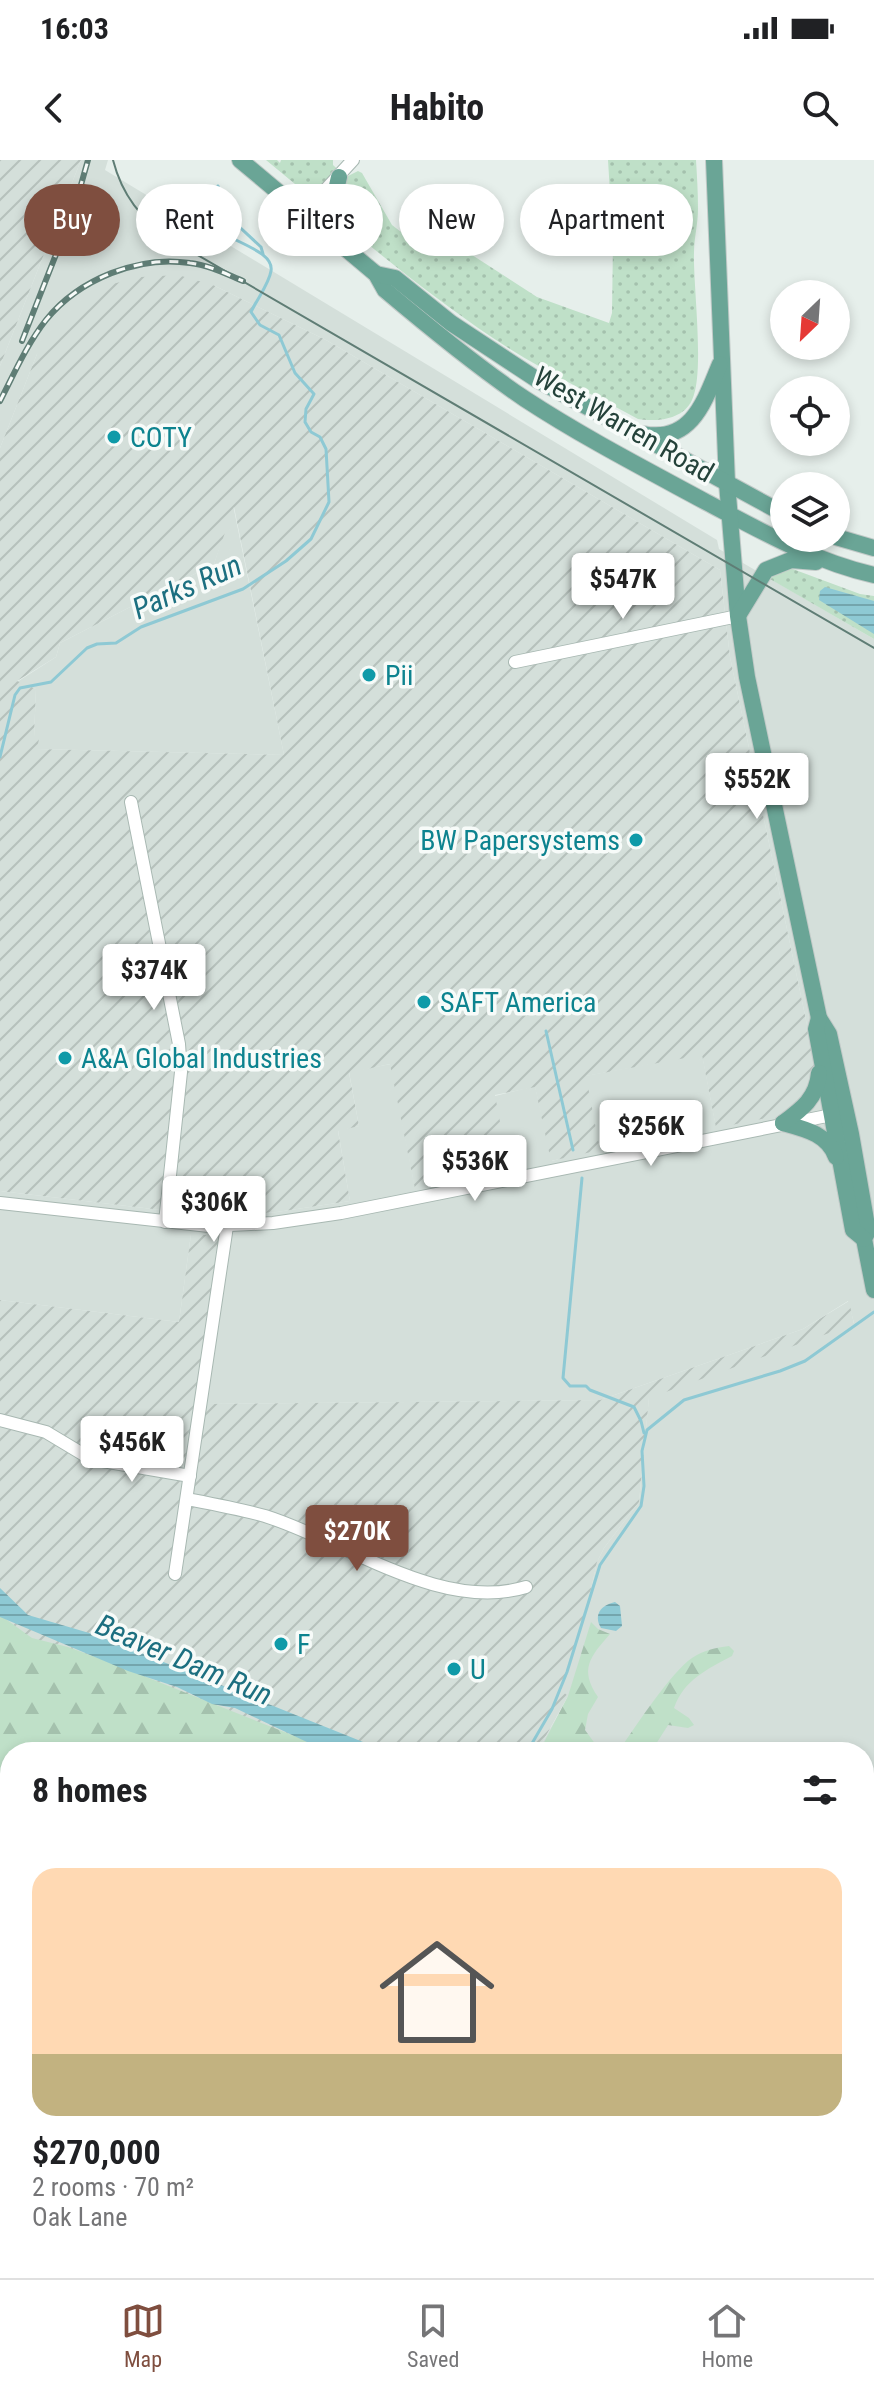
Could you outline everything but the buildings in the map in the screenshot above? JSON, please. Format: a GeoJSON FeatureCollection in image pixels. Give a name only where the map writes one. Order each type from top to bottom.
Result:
{"type":"FeatureCollection","features":[{"type":"Feature","properties":{"kind":"main road","name":"West Warren Road"},"geometry":{"type":"LineString","coordinates":[[240,160],[269,184]]}},
{"type":"Feature","properties":{"kind":"main road"},"geometry":{"type":"LineString","coordinates":[[714,160],[727,483],[738,616],[747,677],[819,1018],[829,1034],[841,1172]]}},
{"type":"Feature","properties":{"kind":"main road"},"geometry":{"type":"LineString","coordinates":[[337,184],[339,177]]}},
{"type":"Feature","properties":{"kind":"main road","name":"West Warren Road"},"geometry":{"type":"LineString","coordinates":[[355,256],[376,274],[385,290],[472,360],[524,398],[582,434],[789,546],[827,562],[874,575]]}},
{"type":"Feature","properties":{"kind":"main road","name":"West Warren Road"},"geometry":{"type":"LineString","coordinates":[[376,274],[395,278],[451,323],[499,356],[770,506]]}},
{"type":"Feature","properties":{"kind":"main road"},"geometry":{"type":"LineString","coordinates":[[631,431],[659,437],[686,426],[702,407],[722,359]]}},
{"type":"Feature","properties":{"kind":"main road"},"geometry":{"type":"LineString","coordinates":[[850,541],[874,548]]}},
{"type":"Feature","properties":{"kind":"main road"},"geometry":{"type":"LineString","coordinates":[[738,616],[766,570],[791,560],[827,562]]}},
{"type":"Feature","properties":{"kind":"main road"},"geometry":{"type":"LineString","coordinates":[[819,1018],[816,1029],[821,1056],[868,1231],[864,1239],[873,1286]]}},
{"type":"Feature","properties":{"kind":"main road"},"geometry":{"type":"LineString","coordinates":[[783,1123],[807,1104],[814,1094],[818,1086],[821,1056]]}},
{"type":"Feature","properties":{"kind":"main road"},"geometry":{"type":"LineString","coordinates":[[783,1123],[811,1131],[832,1147],[841,1172],[853,1230],[864,1239]]}},
{"type":"Feature","properties":{"kind":"street"},"geometry":{"type":"LineString","coordinates":[[332,184],[353,160]]}},
{"type":"Feature","properties":{"kind":"street"},"geometry":{"type":"LineString","coordinates":[[515,662],[738,616]]}},
{"type":"Feature","properties":{"kind":"street"},"geometry":{"type":"LineString","coordinates":[[131,802],[179,1044],[181,1072],[165,1222]]}},
{"type":"Feature","properties":{"kind":"street"},"geometry":{"type":"LineString","coordinates":[[0,1203],[227,1226],[291,1221],[838,1114]]}},
{"type":"Feature","properties":{"kind":"street"},"geometry":{"type":"LineString","coordinates":[[175,1574],[227,1226]]}},
{"type":"Feature","properties":{"kind":"street"},"geometry":{"type":"LineString","coordinates":[[0,1420],[46,1432],[91,1459],[190,1476]]}},
{"type":"Feature","properties":{"kind":"street"},"geometry":{"type":"LineString","coordinates":[[187,1499],[266,1517],[433,1585],[495,1594],[526,1587]]}},
{"type":"Feature","properties":{"kind":"shaded area"},"geometry":{"type":"Polygon","coordinates":[[[0,160],[81,160],[72,184],[24,184],[24,256],[43,256],[0,366],[0,160]]]}},
{"type":"Feature","properties":{"kind":"shaded area"},"geometry":{"type":"Polygon","coordinates":[[[81,160],[108,160],[105,170],[136,189],[136,256],[242,256],[242,253],[717,540],[719,549],[874,639],[874,1742],[543,1742],[568,1697],[561,1691],[597,1562],[639,1502],[649,1397],[854,1323],[848,1301],[803,1329],[600,1400],[204,1404],[191,1234],[179,1322],[0,1300],[0,1191],[212,1216],[277,1212],[350,1201],[338,1130],[359,1126],[349,1072],[391,1064],[415,1188],[495,1096],[535,1086],[552,1161],[569,1156],[585,1076],[702,1054],[716,1127],[815,1063],[730,657],[720,570],[326,340],[213,285],[37,354],[0,448],[0,366],[43,256],[120,256],[120,184],[72,184],[81,160]]]}},
{"type":"Feature","properties":{"kind":"shaded area"},"geometry":{"type":"Polygon","coordinates":[[[178,275],[213,285],[326,340],[720,570],[730,657],[815,1063],[815,1080],[808,1097],[782,1115],[716,1128],[702,1055],[586,1076],[600,1150],[551,1161],[535,1087],[495,1095],[509,1170],[415,1189],[390,1064],[349,1073],[359,1126],[338,1131],[350,1201],[277,1212],[212,1216],[0,1191],[0,448],[37,354],[72,311],[104,286],[141,277],[178,275]],[[234,507],[214,564],[60,643],[56,657],[17,681],[36,689],[34,737],[39,739],[37,749],[284,755],[234,507]]]}},
{"type":"Feature","properties":{"kind":"shaded area"},"geometry":{"type":"Polygon","coordinates":[[[233,505],[284,755],[37,749],[34,737],[36,689],[17,682],[56,657],[60,643],[214,564],[233,505]]]}},
{"type":"Feature","properties":{"kind":"shaded area"},"geometry":{"type":"Polygon","coordinates":[[[191,1234],[231,1237],[205,1404],[600,1400],[803,1329],[849,1301],[854,1324],[649,1398],[639,1502],[597,1562],[588,1603],[561,1690],[568,1696],[543,1742],[41,1742],[0,1701],[0,1300],[179,1322],[191,1234]]]}},
{"type":"Feature","properties":{"kind":"green space"},"geometry":{"type":"Polygon","coordinates":[[[266,160],[280,163],[281,160],[333,160],[333,165],[346,177],[358,171],[368,184],[295,184],[266,160]]]}},
{"type":"Feature","properties":{"kind":"green space"},"geometry":{"type":"Polygon","coordinates":[[[608,160],[696,160],[698,209],[694,267],[698,370],[692,400],[676,416],[661,420],[638,419],[510,349],[383,256],[383,209],[399,230],[399,256],[474,256],[537,297],[609,323],[612,313],[613,256],[693,256],[693,184],[609,184],[608,160]]]}},
{"type":"Feature","properties":{"kind":"green space"},"geometry":{"type":"Polygon","coordinates":[[[790,568],[860,594],[874,596],[874,639],[770,579],[774,571],[790,568]]]}},
{"type":"Feature","properties":{"kind":"green space"},"geometry":{"type":"Polygon","coordinates":[[[0,1615],[32,1638],[106,1661],[307,1742],[0,1742],[0,1615]]]}},
{"type":"Feature","properties":{"kind":"green space"},"geometry":{"type":"Polygon","coordinates":[[[591,1622],[610,1634],[589,1664],[589,1679],[598,1697],[588,1714],[585,1730],[594,1742],[544,1742],[568,1696],[591,1622]]]}},
{"type":"Feature","properties":{"kind":"green space"},"geometry":{"type":"Polygon","coordinates":[[[729,1646],[734,1651],[732,1656],[697,1677],[678,1698],[674,1708],[694,1725],[688,1728],[668,1725],[657,1742],[625,1742],[664,1687],[684,1665],[705,1651],[729,1646]]]}},
{"type":"Feature","properties":{"kind":"water"},"geometry":{"type":"Polygon","coordinates":[[[825,587],[874,601],[874,634],[819,600],[820,591],[825,587]]]}},
{"type":"Feature","properties":{"kind":"water","name":"Beaver Dam Run"},"geometry":{"type":"Polygon","coordinates":[[[0,1588],[28,1615],[96,1635],[363,1742],[307,1742],[235,1708],[212,1704],[177,1687],[128,1671],[0,1617],[0,1588]]]}},
{"type":"Feature","properties":{"kind":"water"},"geometry":{"type":"Polygon","coordinates":[[[615,1602],[620,1606],[622,1626],[616,1631],[601,1628],[598,1619],[600,1611],[615,1602]]]}},
{"type":"Feature","properties":{"kind":"waterway","name":"Parks Run"},"geometry":{"type":"LineString","coordinates":[[242,229],[258,244]]}},
{"type":"Feature","properties":{"kind":"waterway","name":"Parks Run"},"geometry":{"type":"LineString","coordinates":[[0,757],[15,695],[20,688],[51,682],[87,648],[116,643],[141,627],[243,589],[286,561],[311,539],[329,502],[326,449],[320,437],[311,432],[305,422],[306,409],[314,394],[295,373],[279,335],[260,325],[251,312],[268,281],[270,263],[256,250],[242,243]]}},
{"type":"Feature","properties":{"kind":"waterway"},"geometry":{"type":"LineString","coordinates":[[546,1031],[573,1150]]}},
{"type":"Feature","properties":{"kind":"waterway"},"geometry":{"type":"LineString","coordinates":[[582,1178],[563,1378],[570,1386],[586,1386],[634,1407],[644,1433]]}},
{"type":"Feature","properties":{"kind":"waterway","name":"Beaver Dam Run"},"geometry":{"type":"LineString","coordinates":[[533,1742],[552,1709],[567,1672],[600,1565],[641,1506],[644,1486],[642,1451],[647,1430],[684,1400],[805,1361],[874,1312]]}},
{"type":"Feature","properties":{"kind":"tram line"},"geometry":{"type":"LineString","coordinates":[[113,160],[134,205],[170,239],[874,648]]}},
{"type":"Feature","properties":{"kind":"railway"},"geometry":{"type":"LineString","coordinates":[[22,341],[75,206],[88,160]]}},
{"type":"Feature","properties":{"kind":"railway"},"geometry":{"type":"LineString","coordinates":[[0,401],[46,320],[75,293],[111,273],[171,261],[204,266],[243,281]]}},
{"type":"Feature","properties":{"kind":"place","name":"COTY"},"geometry":{"type":"Point","coordinates":[114,437]}},
{"type":"Feature","properties":{"kind":"place","name":"Pii"},"geometry":{"type":"Point","coordinates":[369,675]}},
{"type":"Feature","properties":{"kind":"place","name":"BW Papersystems"},"geometry":{"type":"Point","coordinates":[636,840]}},
{"type":"Feature","properties":{"kind":"place","name":"SAFT America"},"geometry":{"type":"Point","coordinates":[424,1002]}},
{"type":"Feature","properties":{"kind":"place","name":"A&A Global Industries"},"geometry":{"type":"Point","coordinates":[65,1058]}},
{"type":"Feature","properties":{"kind":"place","name":"F"},"geometry":{"type":"Point","coordinates":[281,1644]}},
{"type":"Feature","properties":{"kind":"place","name":"U"},"geometry":{"type":"Point","coordinates":[454,1669]}}]}
